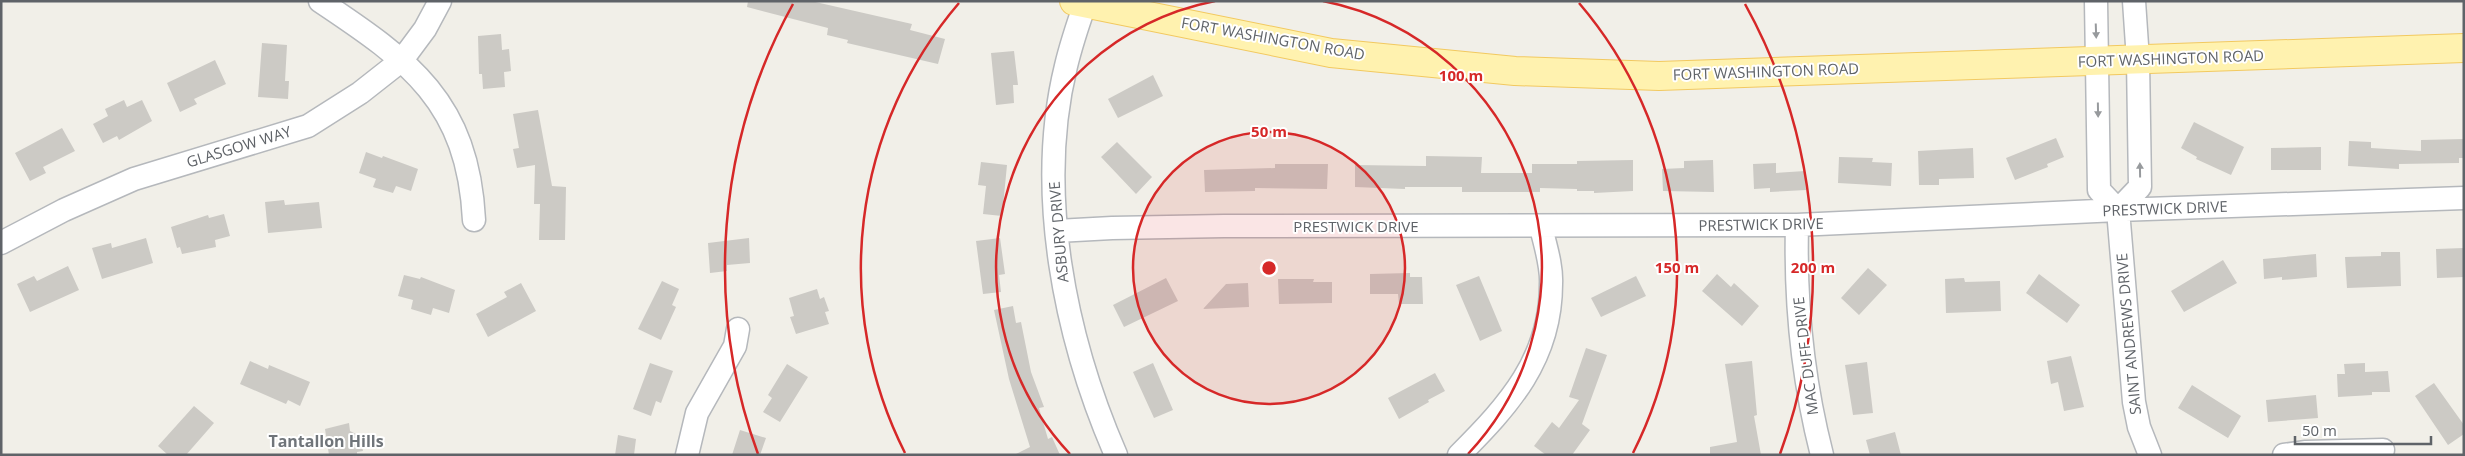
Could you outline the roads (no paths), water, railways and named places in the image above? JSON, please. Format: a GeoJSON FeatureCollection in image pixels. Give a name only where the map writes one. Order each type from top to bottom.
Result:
{"type":"FeatureCollection","features":[{"type":"Feature","properties":{"kind":"main road","name":"FORT WASHINGTON ROAD"},"geometry":{"type":"LineString","coordinates":[[1080,3],[1331,53],[1515,71],[1659,76],[2464,48]]}},
{"type":"Feature","properties":{"kind":"street"},"geometry":{"type":"LineString","coordinates":[[320,1],[385,46],[425,82],[454,131],[469,175],[474,220]]}},
{"type":"Feature","properties":{"kind":"street","name":"GLASGOW WAY"},"geometry":{"type":"LineString","coordinates":[[1,243],[64,210],[134,179],[308,126],[360,93],[402,60],[425,29],[440,1]]}},
{"type":"Feature","properties":{"kind":"street"},"geometry":{"type":"LineString","coordinates":[[2096,1],[2099,190],[2118,210],[2140,187],[2138,60],[2134,1]]}},
{"type":"Feature","properties":{"kind":"street","name":"ASBURY DRIVE"},"geometry":{"type":"LineString","coordinates":[[1080,3],[1065,67],[1058,112],[1054,153],[1057,231],[1068,314],[1082,366],[1102,423],[1116,455]]}},
{"type":"Feature","properties":{"kind":"street","name":"PRESTWICK DRIVE"},"geometry":{"type":"LineString","coordinates":[[1057,231],[1224,226],[1797,226],[2118,210],[2464,198]]}},
{"type":"Feature","properties":{"kind":"street","name":"SAINT ANDREWS DRIVE"},"geometry":{"type":"LineString","coordinates":[[2118,210],[2134,402],[2139,427],[2150,455]]}},
{"type":"Feature","properties":{"kind":"street","name":"MAC DUFF DRIVE"},"geometry":{"type":"LineString","coordinates":[[1797,226],[1796,257],[1808,396],[1822,455]]}},
{"type":"Feature","properties":{"kind":"street"},"geometry":{"type":"LineString","coordinates":[[1459,455],[1485,429],[1515,391],[1532,366],[1542,344],[1552,282],[1541,227]]}},
{"type":"Feature","properties":{"kind":"street"},"geometry":{"type":"LineString","coordinates":[[687,455],[697,413],[735,346],[738,329]]}},
{"type":"Feature","properties":{"kind":"street"},"geometry":{"type":"LineString","coordinates":[[2284,455],[2306,452],[2383,450]]}},
{"type":"Feature","properties":{"kind":"district","name":"Tantallon Hills"},"geometry":{"type":"Point","coordinates":[326,441]}}]}
